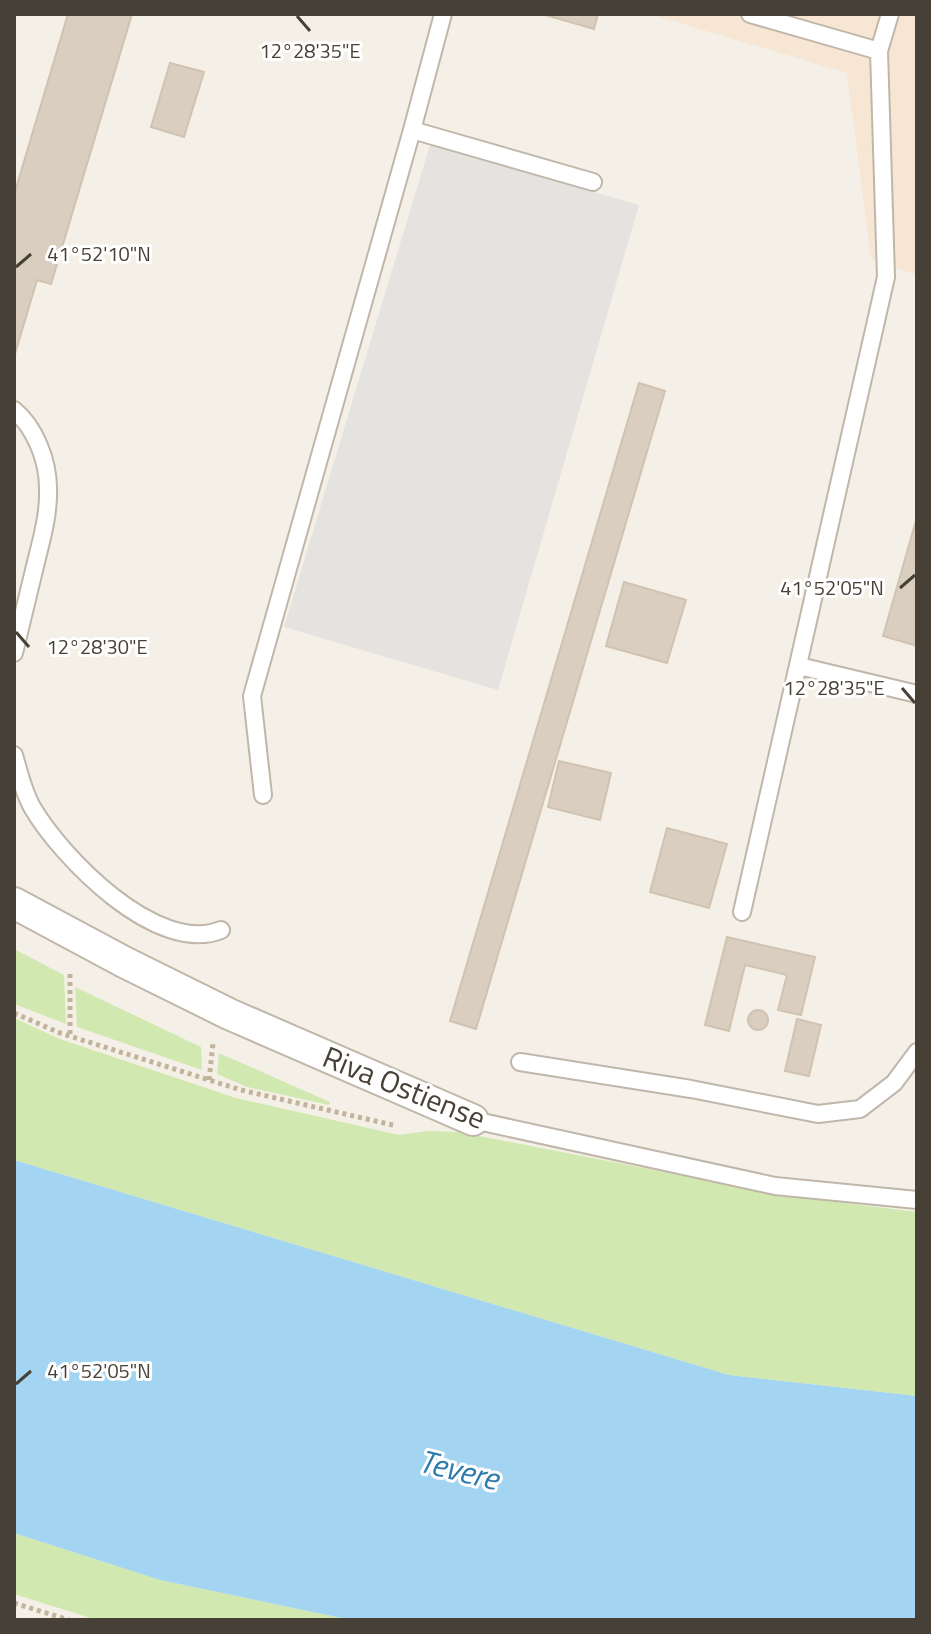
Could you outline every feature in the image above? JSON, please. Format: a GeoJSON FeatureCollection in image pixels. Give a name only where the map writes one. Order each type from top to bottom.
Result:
{"type":"FeatureCollection","features":[{"type":"Feature","properties":{"kind":"street","name":"Riva Ostiense"},"geometry":{"type":"LineString","coordinates":[[14,903],[229,1014],[473,1120]]}},
{"type":"Feature","properties":{"kind":"lane"},"geometry":{"type":"LineString","coordinates":[[263,795],[252,696],[443,14]]}},
{"type":"Feature","properties":{"kind":"lane"},"geometry":{"type":"LineString","coordinates":[[750,14],[879,51]]}},
{"type":"Feature","properties":{"kind":"lane"},"geometry":{"type":"LineString","coordinates":[[742,912],[886,277],[879,51],[890,14]]}},
{"type":"Feature","properties":{"kind":"lane"},"geometry":{"type":"LineString","coordinates":[[412,130],[593,182]]}},
{"type":"Feature","properties":{"kind":"lane"},"geometry":{"type":"LineString","coordinates":[[14,410],[28,425],[42,454],[49,490],[43,532],[14,653]]}},
{"type":"Feature","properties":{"kind":"lane"},"geometry":{"type":"LineString","coordinates":[[799,666],[917,694]]}},
{"type":"Feature","properties":{"kind":"lane"},"geometry":{"type":"LineString","coordinates":[[14,755],[32,806],[59,845],[93,880],[128,907],[164,927],[198,935],[221,930]]}},
{"type":"Feature","properties":{"kind":"lane"},"geometry":{"type":"LineString","coordinates":[[520,1062],[691,1089],[818,1114],[860,1109],[894,1083],[917,1052]]}},
{"type":"Feature","properties":{"kind":"lane","name":"Riva Ostiense"},"geometry":{"type":"LineString","coordinates":[[473,1120],[775,1186],[917,1200]]}},
{"type":"Feature","properties":{"kind":"path"},"geometry":{"type":"LineString","coordinates":[[70,974],[70,1036]]}},
{"type":"Feature","properties":{"kind":"path"},"geometry":{"type":"LineString","coordinates":[[14,1013],[70,1036],[241,1090],[402,1127]]}},
{"type":"Feature","properties":{"kind":"path"},"geometry":{"type":"LineString","coordinates":[[209,1080],[213,1044]]}},
{"type":"Feature","properties":{"kind":"path"},"geometry":{"type":"LineString","coordinates":[[14,1603],[69,1620]]}},
{"type":"Feature","properties":{"kind":"shaded area"},"geometry":{"type":"Polygon","coordinates":[[[650,14],[917,14],[917,275],[871,259],[847,73],[650,14]]]}},
{"type":"Feature","properties":{"kind":"shaded area"},"geometry":{"type":"Polygon","coordinates":[[[430,145],[639,205],[498,690],[284,627],[430,145]]]}},
{"type":"Feature","properties":{"kind":"green space"},"geometry":{"type":"Polygon","coordinates":[[[14,949],[64,975],[66,1024],[14,1004],[14,949]]]}},
{"type":"Feature","properties":{"kind":"green space"},"geometry":{"type":"Polygon","coordinates":[[[75,987],[201,1047],[202,1070],[77,1027],[75,987]]]}},
{"type":"Feature","properties":{"kind":"green space"},"geometry":{"type":"Polygon","coordinates":[[[14,1018],[60,1039],[236,1098],[399,1135],[428,1131],[459,1132],[782,1195],[917,1212],[917,1396],[729,1375],[14,1160],[14,1018]]]}},
{"type":"Feature","properties":{"kind":"green space"},"geometry":{"type":"Polygon","coordinates":[[[219,1053],[330,1102],[329,1105],[247,1087],[217,1074],[219,1053]]]}},
{"type":"Feature","properties":{"kind":"green space"},"geometry":{"type":"Polygon","coordinates":[[[14,1533],[160,1580],[351,1620],[97,1620],[14,1594],[14,1533]]]}},
{"type":"Feature","properties":{"kind":"water","name":"Tevere"},"geometry":{"type":"Polygon","coordinates":[[[14,1160],[729,1375],[917,1396],[917,1620],[351,1620],[160,1580],[14,1533],[14,1160]]]}},
{"type":"Feature","properties":{"kind":"building"},"geometry":{"type":"Polygon","coordinates":[[[68,14],[132,14],[51,284],[37,280],[15,354],[14,195],[68,14]]]}},
{"type":"Feature","properties":{"kind":"building"},"geometry":{"type":"Polygon","coordinates":[[[542,14],[598,14],[594,29],[542,14]]]}},
{"type":"Feature","properties":{"kind":"building"},"geometry":{"type":"Polygon","coordinates":[[[170,63],[204,72],[184,137],[151,127],[170,63]]]}},
{"type":"Feature","properties":{"kind":"building"},"geometry":{"type":"Polygon","coordinates":[[[639,383],[665,391],[476,1029],[450,1021],[639,383]]]}},
{"type":"Feature","properties":{"kind":"building"},"geometry":{"type":"Polygon","coordinates":[[[917,517],[917,646],[883,636],[917,517]]]}},
{"type":"Feature","properties":{"kind":"building"},"geometry":{"type":"Polygon","coordinates":[[[624,582],[686,600],[667,663],[606,646],[624,582]]]}},
{"type":"Feature","properties":{"kind":"building"},"geometry":{"type":"Polygon","coordinates":[[[559,761],[611,773],[600,820],[548,807],[559,761]]]}},
{"type":"Feature","properties":{"kind":"building"},"geometry":{"type":"Polygon","coordinates":[[[667,828],[727,844],[709,908],[650,892],[667,828]]]}},
{"type":"Feature","properties":{"kind":"building"},"geometry":{"type":"Polygon","coordinates":[[[727,937],[815,957],[801,1015],[778,1010],[787,975],[745,965],[729,1031],[705,1025],[727,937]]]}},
{"type":"Feature","properties":{"kind":"building"},"geometry":{"type":"Polygon","coordinates":[[[758,1010],[765,1013],[768,1020],[765,1027],[758,1030],[751,1027],[748,1020],[751,1013],[758,1010]]]}},
{"type":"Feature","properties":{"kind":"building"},"geometry":{"type":"Polygon","coordinates":[[[797,1019],[821,1025],[809,1076],[785,1071],[797,1019]]]}}]}
